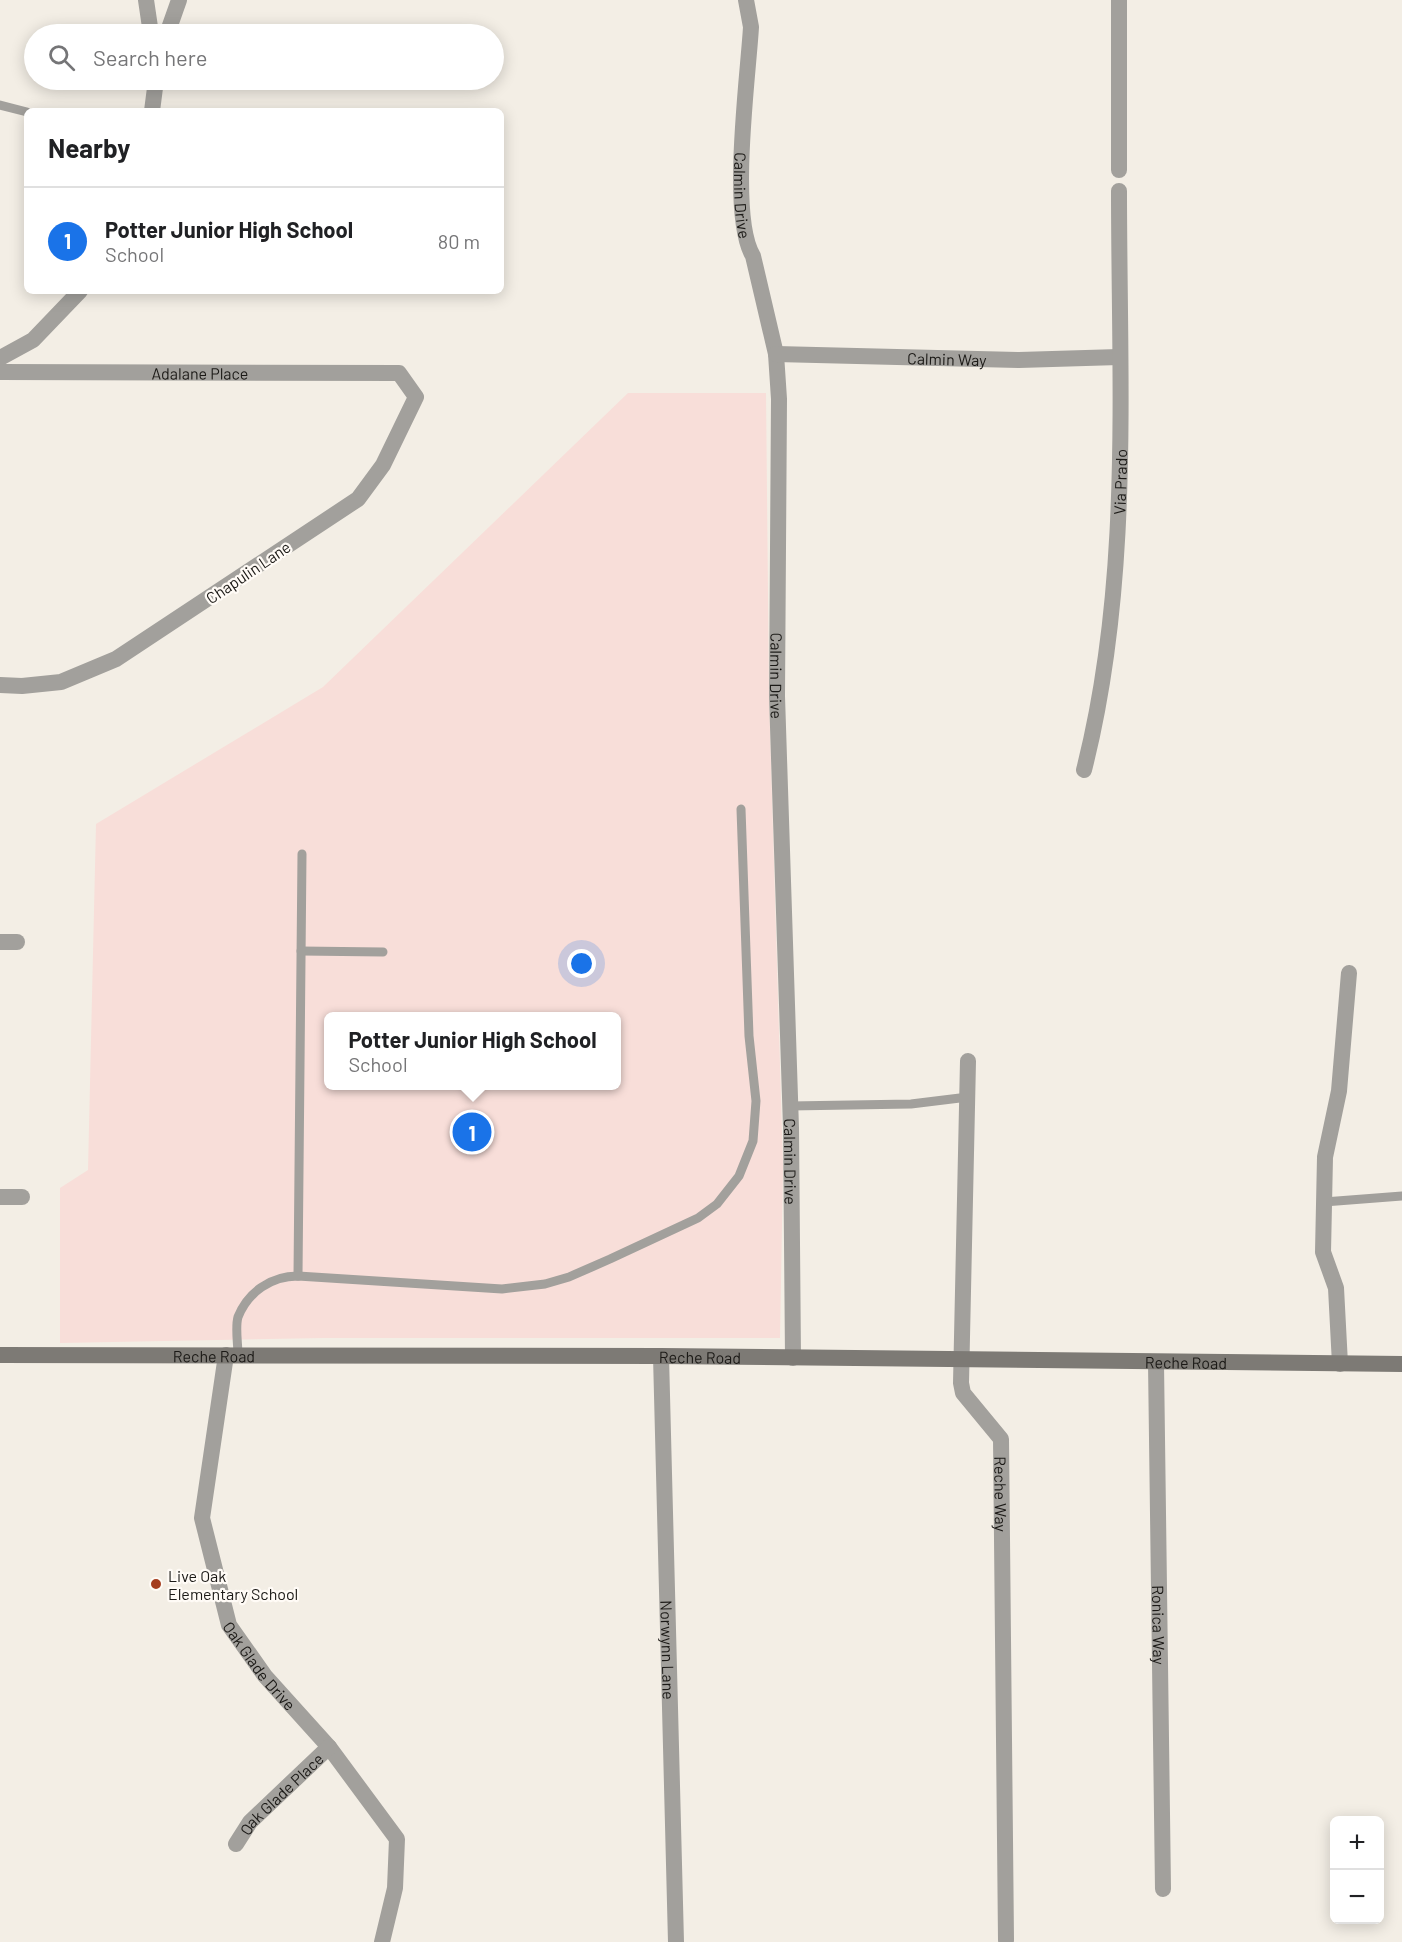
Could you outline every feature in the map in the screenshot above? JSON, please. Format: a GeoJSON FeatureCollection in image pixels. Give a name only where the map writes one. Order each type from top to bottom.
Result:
{"type":"FeatureCollection","features":[{"type":"Feature","properties":{"kind":"main road","name":"Reche Road"},"geometry":{"type":"LineString","coordinates":[[0,1355],[661,1356],[1402,1364]]}},
{"type":"Feature","properties":{"kind":"street"},"geometry":{"type":"LineString","coordinates":[[146,0],[150,24]]}},
{"type":"Feature","properties":{"kind":"street"},"geometry":{"type":"LineString","coordinates":[[171,24],[179,0]]}},
{"type":"Feature","properties":{"kind":"street","name":"Calmin Drive"},"geometry":{"type":"LineString","coordinates":[[746,0],[752,27],[742,206],[746,245],[753,256],[776,354],[779,399],[777,696],[790,1106],[793,1359]]}},
{"type":"Feature","properties":{"kind":"street"},"geometry":{"type":"LineString","coordinates":[[1119,0],[1119,170]]}},
{"type":"Feature","properties":{"kind":"street"},"geometry":{"type":"LineString","coordinates":[[152,108],[155,90]]}},
{"type":"Feature","properties":{"kind":"street","name":"Via Prado"},"geometry":{"type":"LineString","coordinates":[[1084,770],[1100,708],[1119,538],[1119,191]]}},
{"type":"Feature","properties":{"kind":"street"},"geometry":{"type":"LineString","coordinates":[[0,358],[33,340],[77,294]]}},
{"type":"Feature","properties":{"kind":"street","name":"Calmin Way"},"geometry":{"type":"LineString","coordinates":[[776,354],[1018,360],[1119,357]]}},
{"type":"Feature","properties":{"kind":"street","name":"Adalane Place"},"geometry":{"type":"LineString","coordinates":[[0,372],[399,373]]}},
{"type":"Feature","properties":{"kind":"street","name":"Chapulin Lane"},"geometry":{"type":"LineString","coordinates":[[0,685],[22,686],[61,682],[116,659],[358,499],[383,465],[416,397],[399,373]]}},
{"type":"Feature","properties":{"kind":"street"},"geometry":{"type":"LineString","coordinates":[[0,942],[17,942]]}},
{"type":"Feature","properties":{"kind":"street"},"geometry":{"type":"LineString","coordinates":[[1340,1364],[1336,1288],[1323,1252],[1325,1157],[1339,1091],[1349,973]]}},
{"type":"Feature","properties":{"kind":"street","name":"Reche Way"},"geometry":{"type":"LineString","coordinates":[[968,1061],[963,1393],[1000,1439],[1006,1940]]}},
{"type":"Feature","properties":{"kind":"street"},"geometry":{"type":"LineString","coordinates":[[0,1197],[22,1197]]}},
{"type":"Feature","properties":{"kind":"street","name":"Oak Glade Drive"},"geometry":{"type":"LineString","coordinates":[[232,1355],[202,1518],[229,1625],[265,1676],[329,1747],[397,1839],[395,1888],[382,1942]]}},
{"type":"Feature","properties":{"kind":"street","name":"Norwynn Lane"},"geometry":{"type":"LineString","coordinates":[[661,1356],[676,1942]]}},
{"type":"Feature","properties":{"kind":"street","name":"Ronica Way"},"geometry":{"type":"LineString","coordinates":[[1156,1363],[1163,1889]]}},
{"type":"Feature","properties":{"kind":"street","name":"Oak Glade Place"},"geometry":{"type":"LineString","coordinates":[[236,1844],[250,1822],[329,1747]]}},
{"type":"Feature","properties":{"kind":"lane"},"geometry":{"type":"LineString","coordinates":[[0,105],[24,111]]}},
{"type":"Feature","properties":{"kind":"lane"},"geometry":{"type":"LineString","coordinates":[[232,1355],[238,1318],[252,1295],[267,1282],[298,1276],[501,1289],[545,1284],[569,1277],[668,1232],[698,1218],[717,1204],[739,1176],[753,1141],[756,1101],[748,1036],[741,809]]}},
{"type":"Feature","properties":{"kind":"lane"},"geometry":{"type":"LineString","coordinates":[[298,1276],[302,854]]}},
{"type":"Feature","properties":{"kind":"lane"},"geometry":{"type":"LineString","coordinates":[[301,951],[383,952]]}},
{"type":"Feature","properties":{"kind":"lane"},"geometry":{"type":"LineString","coordinates":[[790,1106],[911,1104],[968,1097]]}},
{"type":"Feature","properties":{"kind":"lane"},"geometry":{"type":"LineString","coordinates":[[1324,1202],[1402,1196]]}},
{"type":"Feature","properties":{"kind":"shaded area"},"geometry":{"type":"Polygon","coordinates":[[[628,393],[766,393],[769,696],[783,1167],[780,1338],[323,1338],[60,1343],[60,1188],[88,1170],[96,824],[323,687],[628,393]]]}},
{"type":"Feature","properties":{"kind":"place","name":"Potter Junior High School"},"geometry":{"type":"Point","coordinates":[472,1132]}},
{"type":"Feature","properties":{"kind":"place","name":"Live Oak Elementary School"},"geometry":{"type":"Point","coordinates":[156,1584]}}]}
